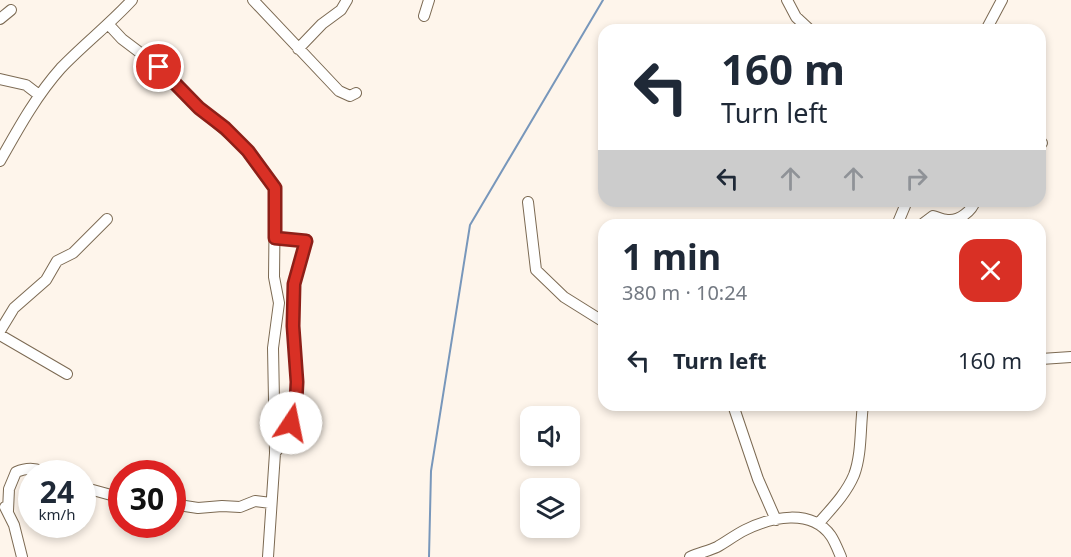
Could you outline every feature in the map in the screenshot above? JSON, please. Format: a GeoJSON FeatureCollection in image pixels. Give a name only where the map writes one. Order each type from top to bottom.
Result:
{"type":"FeatureCollection","features":[{"type":"Feature","properties":{"kind":"street"},"geometry":{"type":"LineString","coordinates":[[0,161],[39,95],[62,67],[109,25],[132,0]]}},
{"type":"Feature","properties":{"kind":"street"},"geometry":{"type":"LineString","coordinates":[[252,0],[339,91],[350,96],[356,93]]}},
{"type":"Feature","properties":{"kind":"street"},"geometry":{"type":"LineString","coordinates":[[298,49],[322,24],[341,9],[347,0]]}},
{"type":"Feature","properties":{"kind":"street"},"geometry":{"type":"LineString","coordinates":[[424,16],[429,0]]}},
{"type":"Feature","properties":{"kind":"street"},"geometry":{"type":"LineString","coordinates":[[787,0],[796,17],[804,24]]}},
{"type":"Feature","properties":{"kind":"street"},"geometry":{"type":"LineString","coordinates":[[989,24],[1002,0]]}},
{"type":"Feature","properties":{"kind":"street"},"geometry":{"type":"LineString","coordinates":[[0,19],[11,10]]}},
{"type":"Feature","properties":{"kind":"street"},"geometry":{"type":"LineString","coordinates":[[109,25],[122,39],[159,67],[199,108],[225,128],[248,151],[275,188],[274,277],[279,303],[273,348],[275,453],[268,557]]}},
{"type":"Feature","properties":{"kind":"street"},"geometry":{"type":"LineString","coordinates":[[0,79],[26,85],[39,95]]}},
{"type":"Feature","properties":{"kind":"street"},"geometry":{"type":"LineString","coordinates":[[528,202],[536,270],[564,297],[598,318]]}},
{"type":"Feature","properties":{"kind":"street"},"geometry":{"type":"LineString","coordinates":[[954,219],[959,218],[973,207]]}},
{"type":"Feature","properties":{"kind":"street"},"geometry":{"type":"LineString","coordinates":[[929,219],[933,216],[944,219]]}},
{"type":"Feature","properties":{"kind":"street"},"geometry":{"type":"LineString","coordinates":[[67,374],[0,333],[14,308],[46,280],[57,261],[73,253],[106,219]]}},
{"type":"Feature","properties":{"kind":"street"},"geometry":{"type":"LineString","coordinates":[[275,238],[306,241],[294,284],[296,401],[285,440],[275,453]]}},
{"type":"Feature","properties":{"kind":"street"},"geometry":{"type":"LineString","coordinates":[[1046,359],[1071,357]]}},
{"type":"Feature","properties":{"kind":"street"},"geometry":{"type":"LineString","coordinates":[[735,411],[758,479],[776,520]]}},
{"type":"Feature","properties":{"kind":"street"},"geometry":{"type":"LineString","coordinates":[[818,524],[834,506],[854,473],[862,411]]}},
{"type":"Feature","properties":{"kind":"street"},"geometry":{"type":"LineString","coordinates":[[8,512],[11,480],[18,471]]}},
{"type":"Feature","properties":{"kind":"street"},"geometry":{"type":"LineString","coordinates":[[0,499],[16,532],[22,557]]}},
{"type":"Feature","properties":{"kind":"street"},"geometry":{"type":"LineString","coordinates":[[186,506],[240,507],[255,501],[271,503]]}},
{"type":"Feature","properties":{"kind":"street"},"geometry":{"type":"LineString","coordinates":[[690,557],[716,547],[744,530],[784,517],[804,518],[818,524],[830,535],[841,557]]}},
{"type":"Feature","properties":{"kind":"waterway"},"geometry":{"type":"LineString","coordinates":[[429,557],[431,471],[470,225],[603,0]]}},
{"type":"Feature","properties":{"kind":"route"},"geometry":{"type":"LineString","coordinates":[[159,67],[199,108],[225,128],[248,151],[275,188],[275,238],[306,241],[298,262],[292,307],[297,382],[291,423]]}}]}
